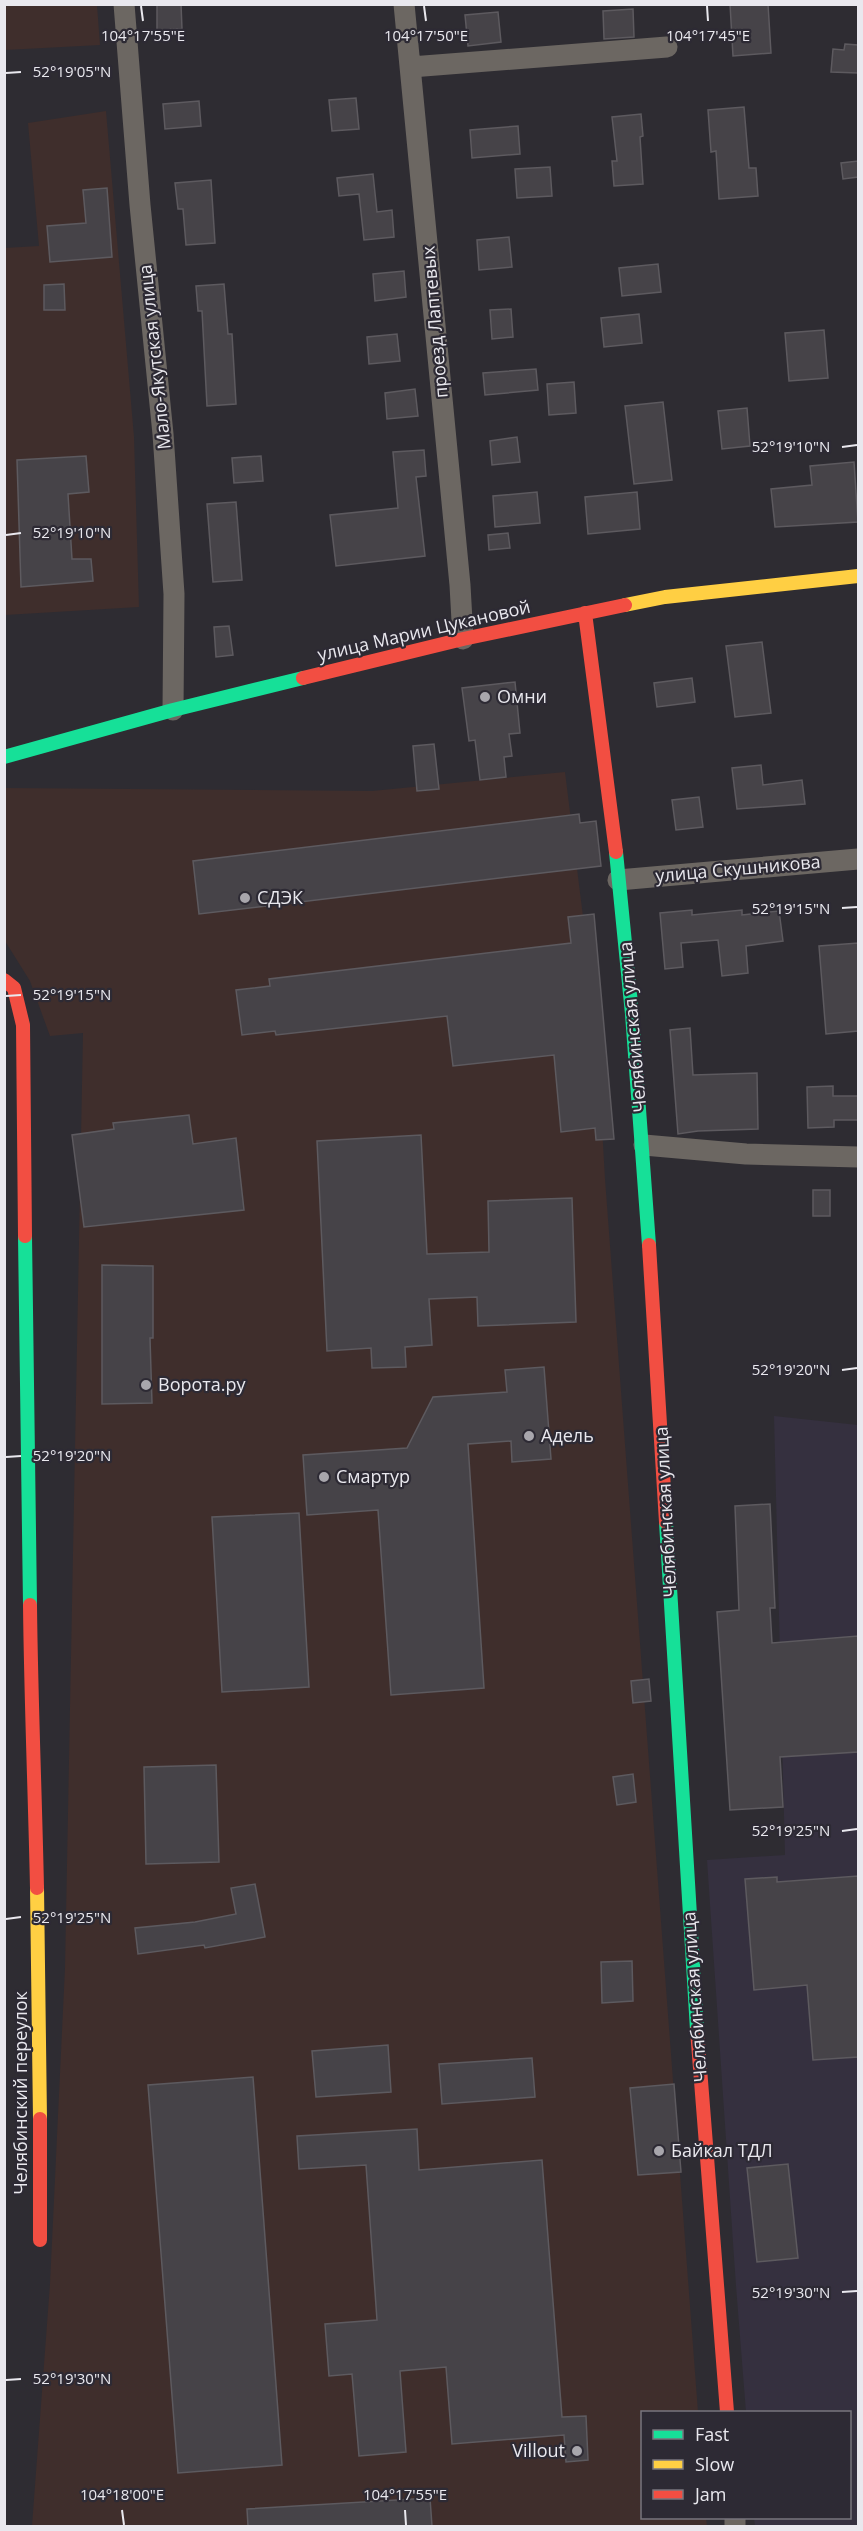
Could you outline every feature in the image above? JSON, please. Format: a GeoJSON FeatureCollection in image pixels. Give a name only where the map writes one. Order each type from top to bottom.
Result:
{"type":"FeatureCollection","features":[{"type":"Feature","properties":{"kind":"street","name":"Мало-Якутская улица"},"geometry":{"type":"LineString","coordinates":[[124,4],[140,205],[163,434],[174,594],[173,710]]}},
{"type":"Feature","properties":{"kind":"street","name":"проезд Лаптевых"},"geometry":{"type":"LineString","coordinates":[[404,4],[459,573],[463,639]]}},
{"type":"Feature","properties":{"kind":"street"},"geometry":{"type":"LineString","coordinates":[[411,67],[668,47]]}},
{"type":"Feature","properties":{"kind":"street","name":"улица Марии Цукановой"},"geometry":{"type":"LineString","coordinates":[[4,757],[173,710],[463,639],[585,613],[665,597],[858,576]]}},
{"type":"Feature","properties":{"kind":"street","name":"Челябинская улица"},"geometry":{"type":"LineString","coordinates":[[585,613],[618,880],[644,1145],[695,2002],[727,2411]]}},
{"type":"Feature","properties":{"kind":"street","name":"улица Скушникова"},"geometry":{"type":"LineString","coordinates":[[618,880],[858,859]]}},
{"type":"Feature","properties":{"kind":"street","name":"Челябинский переулок"},"geometry":{"type":"LineString","coordinates":[[4,981],[14,988],[23,1026],[31,1737],[35,1781],[40,2060],[40,2240]]}},
{"type":"Feature","properties":{"kind":"street"},"geometry":{"type":"LineString","coordinates":[[644,1145],[746,1154],[858,1157]]}},
{"type":"Feature","properties":{"kind":"shaded area"},"geometry":{"type":"Polygon","coordinates":[[[5,4],[97,5],[100,45],[5,50],[5,4]]]}},
{"type":"Feature","properties":{"kind":"shaded area"},"geometry":{"type":"Polygon","coordinates":[[[106,111],[134,437],[139,607],[5,615],[4,248],[39,246],[28,123],[106,111]]]}},
{"type":"Feature","properties":{"kind":"shaded area"},"geometry":{"type":"Polygon","coordinates":[[[565,772],[596,1021],[605,1179],[698,2411],[641,2411],[641,2519],[706,2519],[707,2526],[32,2526],[50,2284],[65,1968],[83,1033],[50,1036],[30,981],[5,941],[5,788],[372,791],[565,772]]]}},
{"type":"Feature","properties":{"kind":"shaded area"},"geometry":{"type":"Polygon","coordinates":[[[774,1416],[858,1425],[858,2526],[755,2526],[754,2519],[851,2519],[851,2411],[746,2411],[707,1860],[785,1855],[774,1416]]]}},
{"type":"Feature","properties":{"kind":"building"},"geometry":{"type":"Polygon","coordinates":[[[157,4],[181,4],[182,29],[157,30],[157,4]]]}},
{"type":"Feature","properties":{"kind":"building"},"geometry":{"type":"Polygon","coordinates":[[[730,4],[768,4],[771,53],[733,56],[730,4]]]}},
{"type":"Feature","properties":{"kind":"building"},"geometry":{"type":"Polygon","coordinates":[[[633,9],[634,37],[604,39],[603,11],[633,9]]]}},
{"type":"Feature","properties":{"kind":"building"},"geometry":{"type":"Polygon","coordinates":[[[498,12],[501,42],[468,46],[465,15],[498,12]]]}},
{"type":"Feature","properties":{"kind":"building"},"geometry":{"type":"Polygon","coordinates":[[[845,44],[858,45],[858,73],[831,72],[833,49],[844,50],[845,44]]]}},
{"type":"Feature","properties":{"kind":"building"},"geometry":{"type":"Polygon","coordinates":[[[356,98],[359,129],[332,131],[329,100],[356,98]]]}},
{"type":"Feature","properties":{"kind":"building"},"geometry":{"type":"Polygon","coordinates":[[[199,101],[201,126],[165,129],[163,104],[199,101]]]}},
{"type":"Feature","properties":{"kind":"building"},"geometry":{"type":"Polygon","coordinates":[[[744,107],[749,168],[756,168],[758,196],[719,199],[716,151],[711,152],[708,110],[744,107]]]}},
{"type":"Feature","properties":{"kind":"building"},"geometry":{"type":"Polygon","coordinates":[[[641,114],[643,184],[614,186],[612,161],[617,161],[612,117],[641,114]]]}},
{"type":"Feature","properties":{"kind":"building"},"geometry":{"type":"Polygon","coordinates":[[[518,126],[520,154],[472,158],[470,130],[518,126]]]}},
{"type":"Feature","properties":{"kind":"building"},"geometry":{"type":"Polygon","coordinates":[[[858,161],[858,177],[843,179],[841,163],[858,161]]]}},
{"type":"Feature","properties":{"kind":"building"},"geometry":{"type":"Polygon","coordinates":[[[550,167],[552,196],[517,198],[515,169],[550,167]]]}},
{"type":"Feature","properties":{"kind":"building"},"geometry":{"type":"Polygon","coordinates":[[[373,174],[377,212],[392,210],[394,237],[364,240],[359,194],[339,196],[337,178],[373,174]]]}},
{"type":"Feature","properties":{"kind":"building"},"geometry":{"type":"Polygon","coordinates":[[[211,180],[215,243],[186,245],[183,209],[178,209],[175,183],[211,180]]]}},
{"type":"Feature","properties":{"kind":"building"},"geometry":{"type":"Polygon","coordinates":[[[107,188],[112,257],[50,262],[47,226],[86,223],[83,190],[107,188]]]}},
{"type":"Feature","properties":{"kind":"building"},"geometry":{"type":"Polygon","coordinates":[[[509,237],[512,267],[479,270],[477,240],[509,237]]]}},
{"type":"Feature","properties":{"kind":"building"},"geometry":{"type":"Polygon","coordinates":[[[658,264],[661,292],[622,296],[619,268],[658,264]]]}},
{"type":"Feature","properties":{"kind":"building"},"geometry":{"type":"Polygon","coordinates":[[[404,271],[406,297],[375,301],[373,274],[404,271]]]}},
{"type":"Feature","properties":{"kind":"building"},"geometry":{"type":"Polygon","coordinates":[[[64,284],[65,310],[44,310],[44,285],[64,284]]]}},
{"type":"Feature","properties":{"kind":"building"},"geometry":{"type":"Polygon","coordinates":[[[224,284],[228,334],[232,334],[236,404],[207,406],[202,311],[198,311],[196,286],[224,284]]]}},
{"type":"Feature","properties":{"kind":"building"},"geometry":{"type":"Polygon","coordinates":[[[511,309],[513,337],[492,339],[490,310],[511,309]]]}},
{"type":"Feature","properties":{"kind":"building"},"geometry":{"type":"Polygon","coordinates":[[[639,314],[642,343],[604,347],[601,318],[639,314]]]}},
{"type":"Feature","properties":{"kind":"building"},"geometry":{"type":"Polygon","coordinates":[[[824,330],[828,378],[789,381],[785,333],[824,330]]]}},
{"type":"Feature","properties":{"kind":"building"},"geometry":{"type":"Polygon","coordinates":[[[397,334],[400,361],[369,364],[367,337],[397,334]]]}},
{"type":"Feature","properties":{"kind":"building"},"geometry":{"type":"Polygon","coordinates":[[[536,369],[538,390],[485,395],[483,373],[536,369]]]}},
{"type":"Feature","properties":{"kind":"building"},"geometry":{"type":"Polygon","coordinates":[[[574,382],[576,413],[549,415],[547,384],[574,382]]]}},
{"type":"Feature","properties":{"kind":"building"},"geometry":{"type":"Polygon","coordinates":[[[415,389],[418,416],[387,419],[385,393],[415,389]]]}},
{"type":"Feature","properties":{"kind":"building"},"geometry":{"type":"Polygon","coordinates":[[[663,402],[672,480],[634,484],[625,406],[663,402]]]}},
{"type":"Feature","properties":{"kind":"building"},"geometry":{"type":"Polygon","coordinates":[[[747,408],[750,446],[722,449],[718,411],[747,408]]]}},
{"type":"Feature","properties":{"kind":"building"},"geometry":{"type":"Polygon","coordinates":[[[517,437],[520,462],[492,465],[490,441],[517,437]]]}},
{"type":"Feature","properties":{"kind":"building"},"geometry":{"type":"Polygon","coordinates":[[[424,450],[426,476],[416,477],[425,556],[336,566],[330,515],[398,508],[393,452],[424,450]]]}},
{"type":"Feature","properties":{"kind":"building"},"geometry":{"type":"Polygon","coordinates":[[[86,456],[89,492],[68,494],[72,559],[91,559],[93,581],[21,587],[17,460],[86,456]]]}},
{"type":"Feature","properties":{"kind":"building"},"geometry":{"type":"Polygon","coordinates":[[[261,456],[263,481],[234,483],[232,458],[261,456]]]}},
{"type":"Feature","properties":{"kind":"building"},"geometry":{"type":"Polygon","coordinates":[[[854,462],[858,522],[775,527],[771,489],[812,485],[810,466],[854,462]]]}},
{"type":"Feature","properties":{"kind":"building"},"geometry":{"type":"Polygon","coordinates":[[[537,492],[540,523],[495,527],[493,496],[537,492]]]}},
{"type":"Feature","properties":{"kind":"building"},"geometry":{"type":"Polygon","coordinates":[[[637,492],[640,529],[588,534],[585,497],[637,492]]]}},
{"type":"Feature","properties":{"kind":"building"},"geometry":{"type":"Polygon","coordinates":[[[236,502],[242,580],[213,582],[207,504],[236,502]]]}},
{"type":"Feature","properties":{"kind":"building"},"geometry":{"type":"Polygon","coordinates":[[[508,533],[510,548],[489,550],[488,535],[508,533]]]}},
{"type":"Feature","properties":{"kind":"building"},"geometry":{"type":"Polygon","coordinates":[[[229,626],[233,655],[216,657],[214,627],[229,626]]]}},
{"type":"Feature","properties":{"kind":"building"},"geometry":{"type":"Polygon","coordinates":[[[762,642],[771,713],[735,717],[726,646],[762,642]]]}},
{"type":"Feature","properties":{"kind":"building"},"geometry":{"type":"Polygon","coordinates":[[[692,678],[695,702],[657,707],[654,683],[692,678]]]}},
{"type":"Feature","properties":{"kind":"building"},"geometry":{"type":"Polygon","coordinates":[[[515,682],[520,733],[509,734],[512,756],[504,757],[506,777],[480,780],[475,740],[469,741],[462,688],[515,682]]]}},
{"type":"Feature","properties":{"kind":"building"},"geometry":{"type":"Polygon","coordinates":[[[434,744],[439,789],[417,791],[413,746],[434,744]]]}},
{"type":"Feature","properties":{"kind":"building"},"geometry":{"type":"Polygon","coordinates":[[[761,765],[763,785],[802,780],[805,804],[737,809],[732,768],[761,765]]]}},
{"type":"Feature","properties":{"kind":"building"},"geometry":{"type":"Polygon","coordinates":[[[699,797],[703,827],[676,830],[672,800],[699,797]]]}},
{"type":"Feature","properties":{"kind":"building"},"geometry":{"type":"Polygon","coordinates":[[[579,814],[580,823],[596,821],[601,866],[199,914],[193,861],[579,814]]]}},
{"type":"Feature","properties":{"kind":"building"},"geometry":{"type":"Polygon","coordinates":[[[692,910],[692,915],[742,910],[742,915],[779,911],[783,941],[746,946],[748,973],[722,976],[718,940],[681,943],[683,967],[665,969],[660,913],[692,910]]]}},
{"type":"Feature","properties":{"kind":"building"},"geometry":{"type":"Polygon","coordinates":[[[594,914],[614,1139],[596,1140],[595,1128],[561,1132],[554,1055],[453,1066],[447,1016],[276,1035],[275,1031],[242,1035],[236,990],[270,986],[269,979],[571,943],[568,917],[594,914]]]}},
{"type":"Feature","properties":{"kind":"building"},"geometry":{"type":"Polygon","coordinates":[[[858,943],[858,1031],[826,1034],[819,946],[858,943]]]}},
{"type":"Feature","properties":{"kind":"building"},"geometry":{"type":"Polygon","coordinates":[[[690,1028],[693,1075],[757,1073],[758,1129],[678,1134],[670,1030],[690,1028]]]}},
{"type":"Feature","properties":{"kind":"building"},"geometry":{"type":"Polygon","coordinates":[[[833,1086],[833,1096],[858,1096],[858,1120],[834,1120],[834,1127],[808,1128],[807,1087],[833,1086]]]}},
{"type":"Feature","properties":{"kind":"building"},"geometry":{"type":"Polygon","coordinates":[[[189,1115],[193,1144],[236,1138],[244,1210],[84,1227],[72,1135],[114,1129],[113,1123],[189,1115]]]}},
{"type":"Feature","properties":{"kind":"building"},"geometry":{"type":"Polygon","coordinates":[[[421,1135],[427,1254],[489,1252],[488,1201],[572,1198],[576,1322],[478,1326],[477,1297],[429,1299],[432,1345],[405,1347],[406,1367],[372,1368],[371,1348],[327,1351],[317,1141],[421,1135]]]}},
{"type":"Feature","properties":{"kind":"building"},"geometry":{"type":"Polygon","coordinates":[[[813,1190],[830,1190],[830,1216],[813,1216],[813,1190]]]}},
{"type":"Feature","properties":{"kind":"building"},"geometry":{"type":"Polygon","coordinates":[[[102,1265],[153,1266],[153,1338],[150,1338],[152,1403],[102,1404],[102,1265]]]}},
{"type":"Feature","properties":{"kind":"building"},"geometry":{"type":"Polygon","coordinates":[[[544,1367],[551,1459],[512,1462],[511,1441],[468,1444],[484,1688],[391,1695],[378,1510],[307,1515],[303,1455],[407,1448],[433,1397],[507,1392],[505,1370],[544,1367]]]}},
{"type":"Feature","properties":{"kind":"building"},"geometry":{"type":"Polygon","coordinates":[[[770,1504],[775,1608],[770,1608],[772,1643],[858,1636],[858,1752],[780,1757],[783,1807],[730,1810],[717,1612],[739,1610],[735,1506],[770,1504]]]}},
{"type":"Feature","properties":{"kind":"building"},"geometry":{"type":"Polygon","coordinates":[[[299,1513],[309,1687],[222,1692],[212,1517],[299,1513]]]}},
{"type":"Feature","properties":{"kind":"building"},"geometry":{"type":"Polygon","coordinates":[[[649,1679],[651,1701],[633,1703],[631,1681],[649,1679]]]}},
{"type":"Feature","properties":{"kind":"building"},"geometry":{"type":"Polygon","coordinates":[[[216,1765],[219,1862],[146,1864],[144,1767],[216,1765]]]}},
{"type":"Feature","properties":{"kind":"building"},"geometry":{"type":"Polygon","coordinates":[[[633,1774],[636,1802],[617,1805],[613,1777],[633,1774]]]}},
{"type":"Feature","properties":{"kind":"building"},"geometry":{"type":"Polygon","coordinates":[[[858,1876],[858,2057],[813,2060],[807,1985],[754,1990],[745,1879],[777,1877],[777,1882],[858,1876]]]}},
{"type":"Feature","properties":{"kind":"building"},"geometry":{"type":"Polygon","coordinates":[[[255,1884],[265,1937],[205,1948],[204,1945],[138,1954],[135,1928],[195,1922],[236,1914],[231,1888],[255,1884]]]}},
{"type":"Feature","properties":{"kind":"building"},"geometry":{"type":"Polygon","coordinates":[[[632,1961],[633,2001],[602,2003],[601,1962],[632,1961]]]}},
{"type":"Feature","properties":{"kind":"building"},"geometry":{"type":"Polygon","coordinates":[[[388,2045],[391,2092],[316,2097],[312,2051],[388,2045]]]}},
{"type":"Feature","properties":{"kind":"building"},"geometry":{"type":"Polygon","coordinates":[[[532,2058],[535,2097],[442,2104],[439,2064],[532,2058]]]}},
{"type":"Feature","properties":{"kind":"building"},"geometry":{"type":"Polygon","coordinates":[[[253,2077],[282,2465],[178,2473],[148,2085],[253,2077]]]}},
{"type":"Feature","properties":{"kind":"building"},"geometry":{"type":"Polygon","coordinates":[[[674,2084],[681,2172],[638,2175],[630,2088],[674,2084]]]}},
{"type":"Feature","properties":{"kind":"building"},"geometry":{"type":"Polygon","coordinates":[[[417,2129],[419,2170],[542,2160],[562,2417],[586,2416],[588,2460],[566,2462],[564,2435],[452,2444],[446,2367],[400,2371],[406,2452],[359,2456],[352,2374],[329,2376],[325,2324],[377,2320],[366,2165],[299,2169],[297,2136],[417,2129]]]}},
{"type":"Feature","properties":{"kind":"building"},"geometry":{"type":"Polygon","coordinates":[[[788,2164],[798,2258],[757,2262],[747,2168],[788,2164]]]}},
{"type":"Feature","properties":{"kind":"building"},"geometry":{"type":"Polygon","coordinates":[[[430,2498],[432,2526],[248,2526],[247,2509],[430,2498]]]}},
{"type":"Feature","properties":{"kind":"traffic: fast"},"geometry":{"type":"LineString","coordinates":[[4,757],[173,710],[303,678]]}},
{"type":"Feature","properties":{"kind":"traffic: fast"},"geometry":{"type":"LineString","coordinates":[[616,852],[632,1014],[649,1245]]}},
{"type":"Feature","properties":{"kind":"traffic: fast"},"geometry":{"type":"LineString","coordinates":[[25,1236],[30,1605]]}},
{"type":"Feature","properties":{"kind":"traffic: fast"},"geometry":{"type":"LineString","coordinates":[[666,1522],[697,2030]]}},
{"type":"Feature","properties":{"kind":"traffic: slow"},"geometry":{"type":"LineString","coordinates":[[625,605],[665,597],[858,576]]}},
{"type":"Feature","properties":{"kind":"traffic: slow"},"geometry":{"type":"LineString","coordinates":[[37,1888],[40,2119]]}},
{"type":"Feature","properties":{"kind":"traffic: jam"},"geometry":{"type":"LineString","coordinates":[[303,678],[463,639],[625,605]]}},
{"type":"Feature","properties":{"kind":"traffic: jam"},"geometry":{"type":"LineString","coordinates":[[585,613],[616,852]]}},
{"type":"Feature","properties":{"kind":"traffic: jam"},"geometry":{"type":"LineString","coordinates":[[4,980],[14,988],[23,1025],[25,1236]]}},
{"type":"Feature","properties":{"kind":"traffic: jam"},"geometry":{"type":"LineString","coordinates":[[649,1245],[666,1522]]}},
{"type":"Feature","properties":{"kind":"traffic: jam"},"geometry":{"type":"LineString","coordinates":[[30,1605],[37,1888]]}},
{"type":"Feature","properties":{"kind":"traffic: jam"},"geometry":{"type":"LineString","coordinates":[[697,2030],[727,2411]]}},
{"type":"Feature","properties":{"kind":"traffic: jam"},"geometry":{"type":"LineString","coordinates":[[40,2119],[40,2240]]}},
{"type":"Feature","properties":{"kind":"place","name":"Омни"},"geometry":{"type":"Point","coordinates":[485,697]}},
{"type":"Feature","properties":{"kind":"place","name":"СДЭК"},"geometry":{"type":"Point","coordinates":[245,898]}},
{"type":"Feature","properties":{"kind":"place","name":"Ворота.ру"},"geometry":{"type":"Point","coordinates":[146,1385]}},
{"type":"Feature","properties":{"kind":"place","name":"Адель"},"geometry":{"type":"Point","coordinates":[529,1436]}},
{"type":"Feature","properties":{"kind":"place","name":"Смартур"},"geometry":{"type":"Point","coordinates":[324,1477]}},
{"type":"Feature","properties":{"kind":"place","name":"Байкал ТДЛ"},"geometry":{"type":"Point","coordinates":[659,2151]}},
{"type":"Feature","properties":{"kind":"place","name":"Villout"},"geometry":{"type":"Point","coordinates":[577,2451]}}]}
